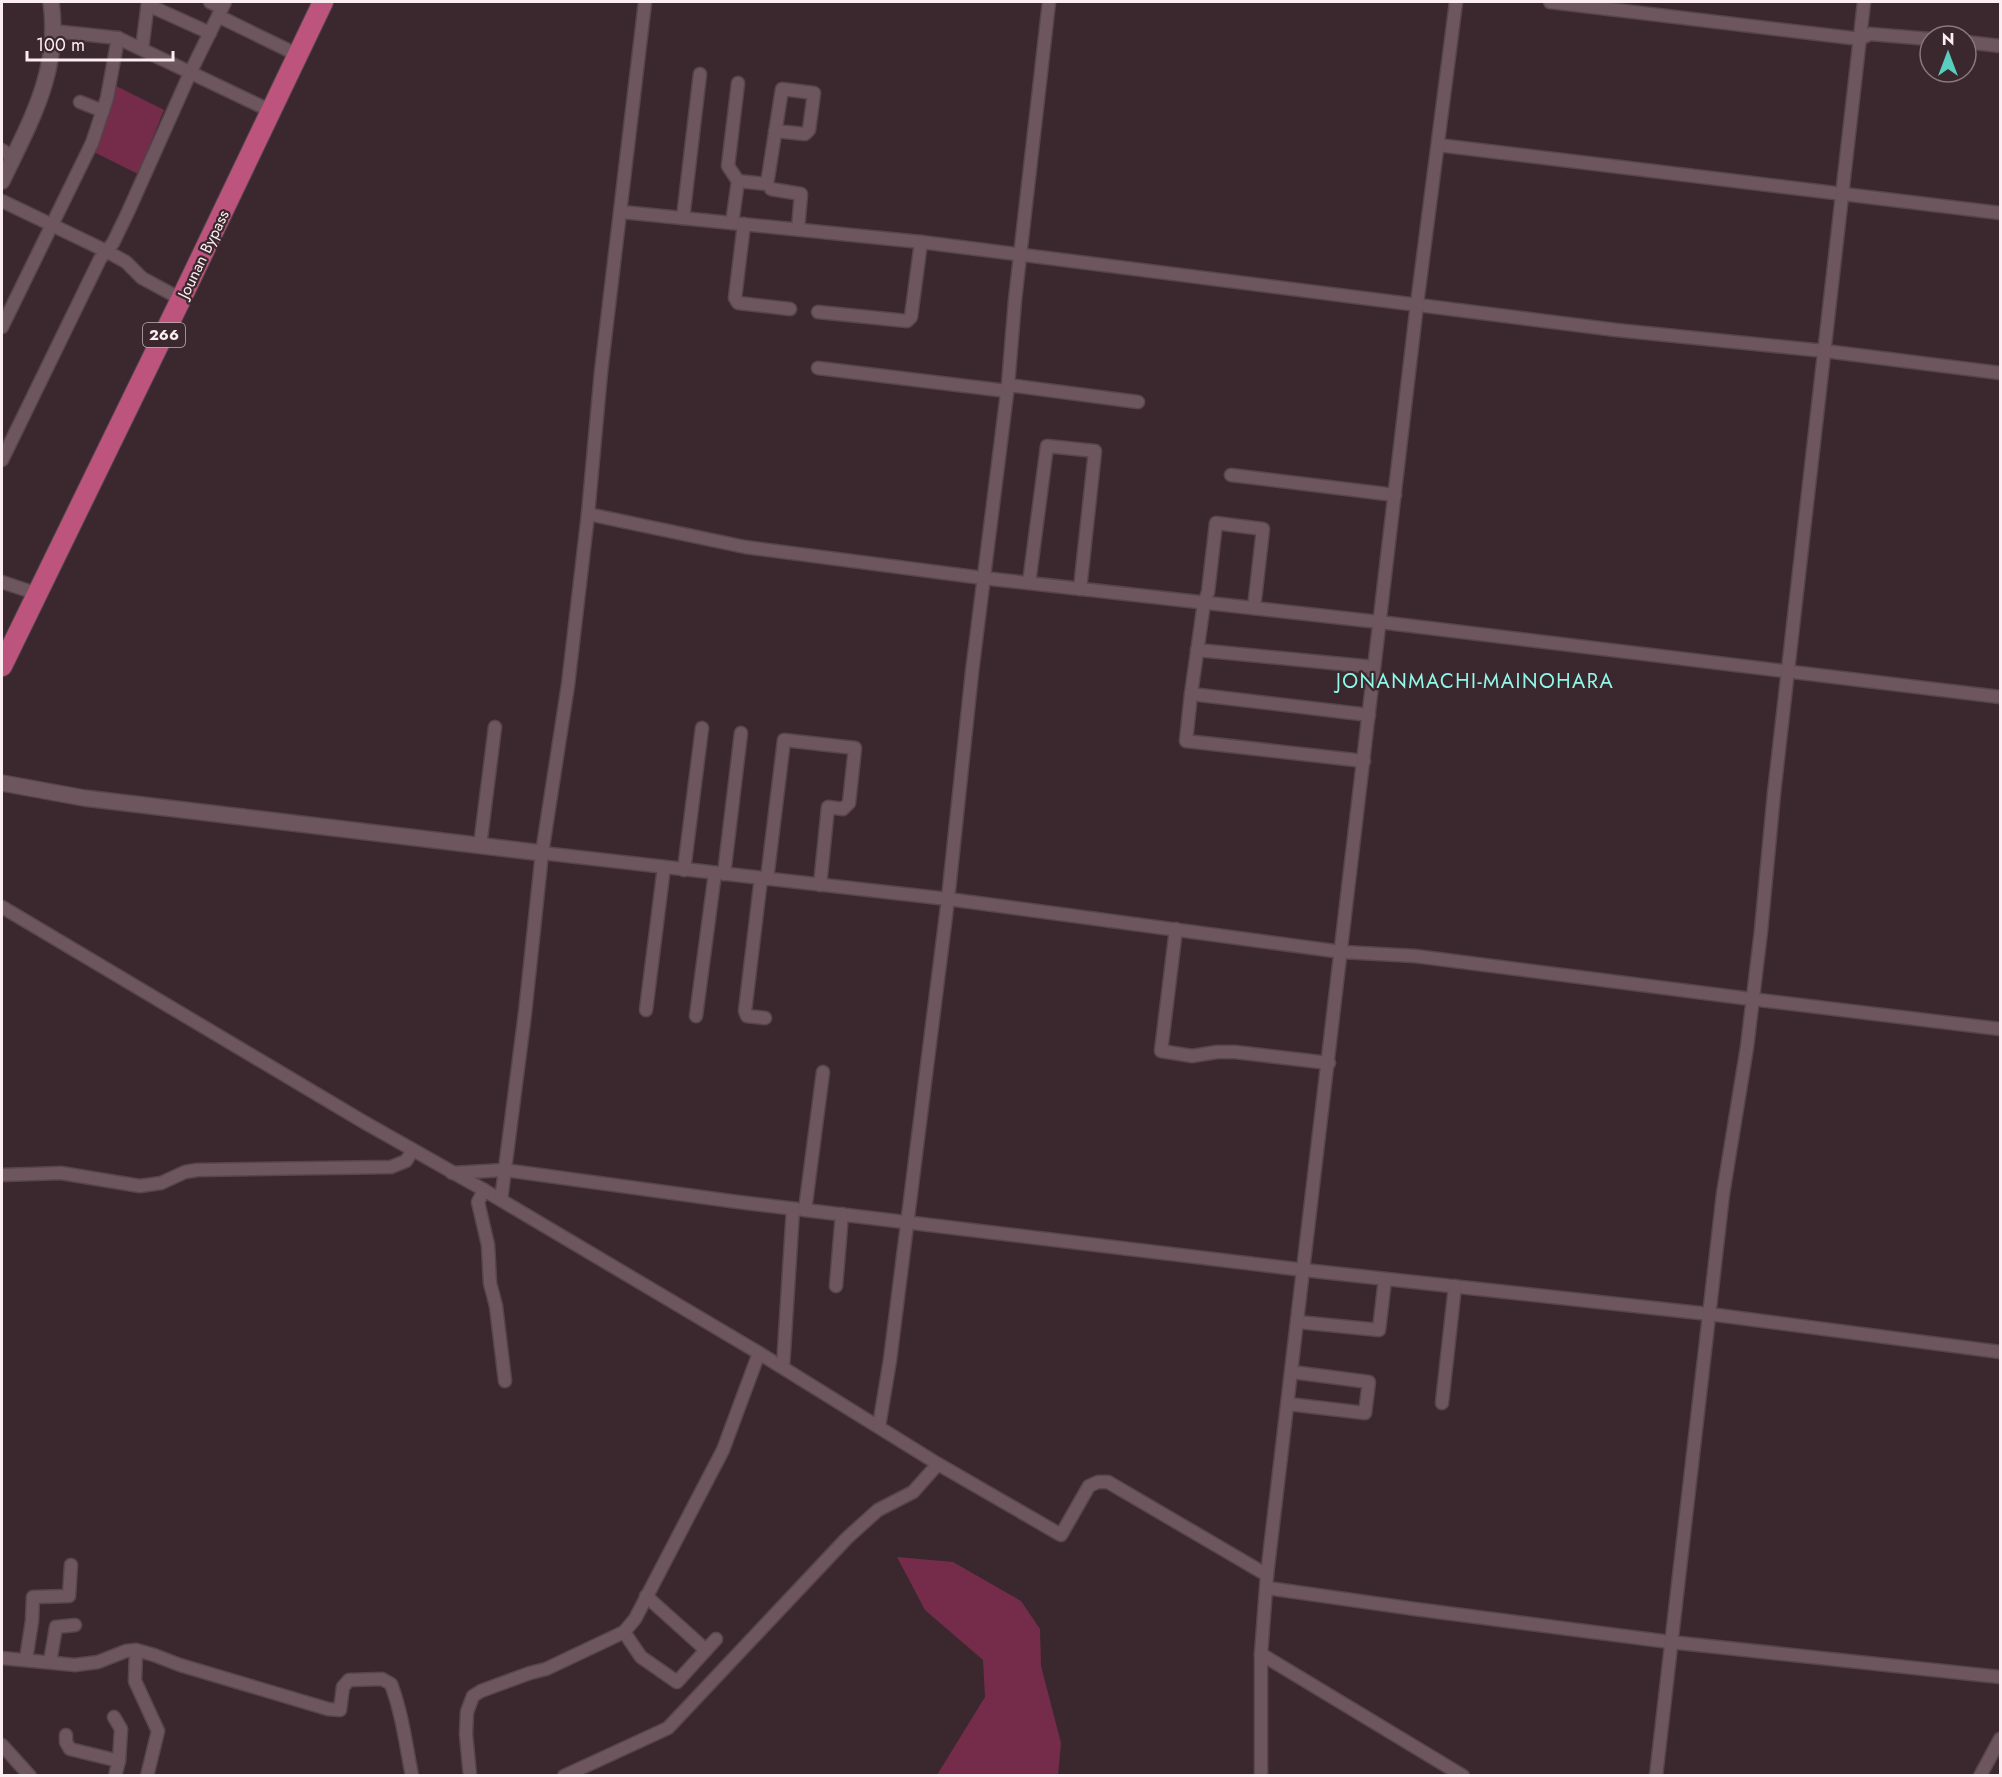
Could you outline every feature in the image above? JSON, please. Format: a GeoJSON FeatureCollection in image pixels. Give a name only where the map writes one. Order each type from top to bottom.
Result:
{"type":"FeatureCollection","features":[{"type":"Feature","properties":{"kind":"highway","name":"Jounan Bypass"},"geometry":{"type":"LineString","coordinates":[[2,666],[182,299],[323,2]]}},
{"type":"Feature","properties":{"kind":"street"},"geometry":{"type":"LineString","coordinates":[[2,181],[7,154],[38,108],[48,76],[53,31],[51,2]]}},
{"type":"Feature","properties":{"kind":"street"},"geometry":{"type":"LineString","coordinates":[[210,2],[298,55]]}},
{"type":"Feature","properties":{"kind":"street"},"geometry":{"type":"LineString","coordinates":[[501,1200],[525,1013],[542,854],[568,686],[588,514],[601,372],[622,212],[645,2]]}},
{"type":"Feature","properties":{"kind":"street"},"geometry":{"type":"LineString","coordinates":[[879,1426],[890,1360],[948,899],[1049,2]]}},
{"type":"Feature","properties":{"kind":"street"},"geometry":{"type":"LineString","coordinates":[[1261,1776],[1261,1654],[1267,1581],[1417,304],[1456,2]]}},
{"type":"Feature","properties":{"kind":"street"},"geometry":{"type":"LineString","coordinates":[[1550,2],[1860,39],[1870,34],[1918,38]]}},
{"type":"Feature","properties":{"kind":"street"},"geometry":{"type":"LineString","coordinates":[[1656,1776],[1723,1194],[1747,1047],[1761,931],[1774,794],[1864,2]]}},
{"type":"Feature","properties":{"kind":"street"},"geometry":{"type":"LineString","coordinates":[[142,49],[148,3],[210,33]]}},
{"type":"Feature","properties":{"kind":"street"},"geometry":{"type":"LineString","coordinates":[[2,460],[106,251],[113,243],[191,71],[222,9]]}},
{"type":"Feature","properties":{"kind":"street"},"geometry":{"type":"LineString","coordinates":[[53,31],[118,38],[271,111]]}},
{"type":"Feature","properties":{"kind":"street"},"geometry":{"type":"LineString","coordinates":[[2,327],[50,224],[92,143],[112,77],[118,38]]}},
{"type":"Feature","properties":{"kind":"street"},"geometry":{"type":"LineString","coordinates":[[1978,43],[2001,46]]}},
{"type":"Feature","properties":{"kind":"street"},"geometry":{"type":"LineString","coordinates":[[683,218],[700,74]]}},
{"type":"Feature","properties":{"kind":"street"},"geometry":{"type":"LineString","coordinates":[[738,83],[728,166],[738,181],[735,298],[738,303],[790,309]]}},
{"type":"Feature","properties":{"kind":"street"},"geometry":{"type":"LineString","coordinates":[[80,102],[103,111]]}},
{"type":"Feature","properties":{"kind":"street"},"geometry":{"type":"LineString","coordinates":[[738,181],[767,184],[775,131]]}},
{"type":"Feature","properties":{"kind":"street"},"geometry":{"type":"LineString","coordinates":[[1438,145],[2001,213]]}},
{"type":"Feature","properties":{"kind":"street"},"geometry":{"type":"LineString","coordinates":[[771,189],[801,194],[798,229]]}},
{"type":"Feature","properties":{"kind":"street"},"geometry":{"type":"LineString","coordinates":[[2,201],[106,251],[126,262],[142,278],[182,299]]}},
{"type":"Feature","properties":{"kind":"street"},"geometry":{"type":"LineString","coordinates":[[622,212],[921,242],[1616,330],[1825,351],[2001,373]]}},
{"type":"Feature","properties":{"kind":"street"},"geometry":{"type":"LineString","coordinates":[[818,312],[907,321],[910,317],[921,242]]}},
{"type":"Feature","properties":{"kind":"street"},"geometry":{"type":"LineString","coordinates":[[818,368],[1138,402]]}},
{"type":"Feature","properties":{"kind":"street"},"geometry":{"type":"LineString","coordinates":[[1029,583],[1047,446],[1095,451],[1080,589]]}},
{"type":"Feature","properties":{"kind":"street"},"geometry":{"type":"LineString","coordinates":[[1232,475],[1395,495]]}},
{"type":"Feature","properties":{"kind":"street"},"geometry":{"type":"LineString","coordinates":[[588,514],[745,547],[983,578],[1379,622],[2001,697]]}},
{"type":"Feature","properties":{"kind":"street"},"geometry":{"type":"LineString","coordinates":[[1254,608],[1263,529],[1216,523],[1186,741],[1364,761]]}},
{"type":"Feature","properties":{"kind":"street"},"geometry":{"type":"LineString","coordinates":[[2,582],[38,594]]}},
{"type":"Feature","properties":{"kind":"street"},"geometry":{"type":"LineString","coordinates":[[1197,650],[1374,667]]}},
{"type":"Feature","properties":{"kind":"street"},"geometry":{"type":"LineString","coordinates":[[1191,694],[1369,715]]}},
{"type":"Feature","properties":{"kind":"street"},"geometry":{"type":"LineString","coordinates":[[480,846],[495,727]]}},
{"type":"Feature","properties":{"kind":"street"},"geometry":{"type":"LineString","coordinates":[[684,870],[702,728]]}},
{"type":"Feature","properties":{"kind":"street"},"geometry":{"type":"LineString","coordinates":[[696,1016],[741,733]]}},
{"type":"Feature","properties":{"kind":"street"},"geometry":{"type":"LineString","coordinates":[[765,1018],[747,1016],[745,1011],[784,740],[855,748],[849,803],[843,809],[828,807],[820,885]]}},
{"type":"Feature","properties":{"kind":"street"},"geometry":{"type":"LineString","coordinates":[[2,783],[84,798],[542,854],[948,899],[1342,952],[1415,956],[2001,1029]]}},
{"type":"Feature","properties":{"kind":"street"},"geometry":{"type":"LineString","coordinates":[[646,1010],[664,867]]}},
{"type":"Feature","properties":{"kind":"street"},"geometry":{"type":"LineString","coordinates":[[2,907],[783,1367],[938,1464],[1061,1534],[1089,1486],[1098,1482],[1108,1482],[1267,1581],[1415,1609],[1670,1642],[2001,1677]]}},
{"type":"Feature","properties":{"kind":"street"},"geometry":{"type":"LineString","coordinates":[[1176,929],[1161,1051],[1192,1056],[1235,1052],[1329,1063]]}},
{"type":"Feature","properties":{"kind":"street"},"geometry":{"type":"LineString","coordinates":[[783,1367],[799,1209],[823,1072]]}},
{"type":"Feature","properties":{"kind":"street"},"geometry":{"type":"LineString","coordinates":[[2,1175],[61,1173],[140,1186],[161,1183],[185,1172],[197,1170],[391,1167],[406,1161],[413,1150]]}},
{"type":"Feature","properties":{"kind":"street"},"geometry":{"type":"LineString","coordinates":[[452,1173],[504,1170],[799,1209],[1304,1270],[1709,1314],[2001,1352]]}},
{"type":"Feature","properties":{"kind":"street"},"geometry":{"type":"LineString","coordinates":[[484,1190],[478,1202],[488,1245],[490,1283],[496,1306],[505,1381]]}},
{"type":"Feature","properties":{"kind":"street"},"geometry":{"type":"LineString","coordinates":[[836,1286],[842,1214]]}},
{"type":"Feature","properties":{"kind":"street"},"geometry":{"type":"LineString","coordinates":[[1298,1322],[1379,1330],[1385,1279]]}},
{"type":"Feature","properties":{"kind":"street"},"geometry":{"type":"LineString","coordinates":[[1442,1403],[1455,1286]]}},
{"type":"Feature","properties":{"kind":"street"},"geometry":{"type":"LineString","coordinates":[[470,1776],[466,1734],[467,1712],[472,1696],[546,1669],[624,1632],[635,1619],[723,1450],[759,1353]]}},
{"type":"Feature","properties":{"kind":"street"},"geometry":{"type":"LineString","coordinates":[[1288,1404],[1365,1413],[1368,1392],[1369,1382],[1292,1372]]}},
{"type":"Feature","properties":{"kind":"street"},"geometry":{"type":"LineString","coordinates":[[564,1776],[668,1728],[847,1538],[878,1510],[913,1492],[938,1464]]}},
{"type":"Feature","properties":{"kind":"street"},"geometry":{"type":"LineString","coordinates":[[26,1659],[33,1597],[69,1596],[71,1565]]}},
{"type":"Feature","properties":{"kind":"street"},"geometry":{"type":"LineString","coordinates":[[646,1596],[706,1650]]}},
{"type":"Feature","properties":{"kind":"street"},"geometry":{"type":"LineString","coordinates":[[50,1662],[56,1627],[75,1625]]}},
{"type":"Feature","properties":{"kind":"street"},"geometry":{"type":"LineString","coordinates":[[624,1632],[641,1657],[677,1682],[716,1639]]}},
{"type":"Feature","properties":{"kind":"street"},"geometry":{"type":"LineString","coordinates":[[2,1658],[75,1665],[98,1662],[126,1651],[136,1650],[192,1669],[328,1709],[340,1710],[343,1687],[350,1680],[382,1680],[391,1684],[394,1692],[412,1776]]}},
{"type":"Feature","properties":{"kind":"street"},"geometry":{"type":"LineString","coordinates":[[136,1650],[135,1681],[158,1731],[147,1776]]}},
{"type":"Feature","properties":{"kind":"street"},"geometry":{"type":"LineString","coordinates":[[1261,1654],[1463,1776]]}},
{"type":"Feature","properties":{"kind":"street"},"geometry":{"type":"LineString","coordinates":[[114,1717],[122,1729],[115,1776]]}},
{"type":"Feature","properties":{"kind":"street"},"geometry":{"type":"LineString","coordinates":[[66,1735],[66,1742],[70,1749],[119,1761]]}},
{"type":"Feature","properties":{"kind":"street"},"geometry":{"type":"LineString","coordinates":[[1980,1776],[2001,1740]]}},
{"type":"Feature","properties":{"kind":"street"},"geometry":{"type":"LineString","coordinates":[[2,1745],[30,1776]]}},
{"type":"Feature","properties":{"kind":"shaded area"},"geometry":{"type":"Polygon","coordinates":[[[116,86],[164,110],[138,174],[94,152],[116,86]]]}},
{"type":"Feature","properties":{"kind":"shaded area"},"geometry":{"type":"Polygon","coordinates":[[[897,1557],[953,1562],[1021,1601],[1040,1629],[1041,1666],[1061,1743],[1058,1775],[937,1775],[985,1697],[983,1660],[925,1610],[897,1557]]]}},
{"type":"Feature","properties":{"kind":"district","name":"JONANMACHI-MAINOHARA"},"geometry":{"type":"Point","coordinates":[1475,681]}}]}
